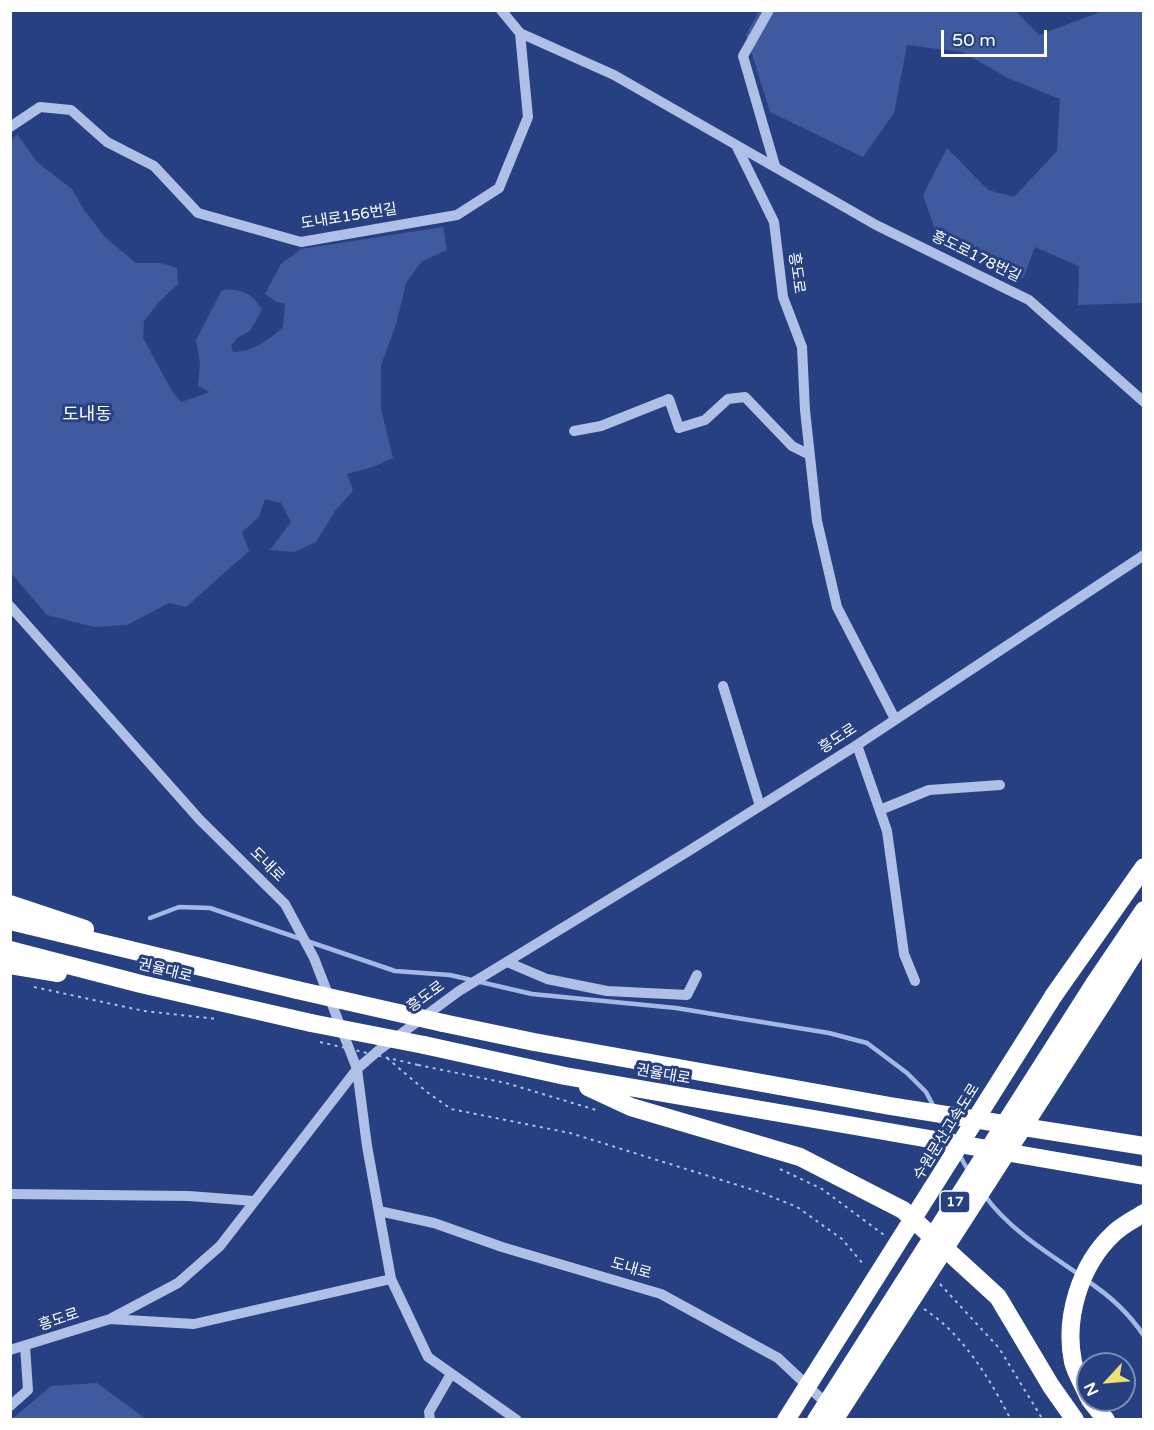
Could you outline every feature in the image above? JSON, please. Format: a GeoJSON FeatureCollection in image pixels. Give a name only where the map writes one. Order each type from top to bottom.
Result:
{"type":"FeatureCollection","features":[{"type":"Feature","properties":{"kind":"highway","name":"수원문산고속도로"},"geometry":{"type":"LineString","coordinates":[[786,1419],[1054,995],[1143,867]]}},
{"type":"Feature","properties":{"kind":"highway"},"geometry":{"type":"LineString","coordinates":[[10,904],[200,967]]}},
{"type":"Feature","properties":{"kind":"highway","name":"17"},"geometry":{"type":"LineString","coordinates":[[816,1419],[1101,989],[1143,910]]}},
{"type":"Feature","properties":{"kind":"highway","name":"권율대로"},"geometry":{"type":"LineString","coordinates":[[10,921],[297,990],[534,1042],[890,1106],[1113,1140]]}},
{"type":"Feature","properties":{"kind":"highway"},"geometry":{"type":"LineString","coordinates":[[834,1419],[1101,989],[1143,938]]}},
{"type":"Feature","properties":{"kind":"highway","name":"권율대로"},"geometry":{"type":"LineString","coordinates":[[10,950],[187,995],[565,1076],[1143,1176]]}},
{"type":"Feature","properties":{"kind":"highway"},"geometry":{"type":"LineString","coordinates":[[10,965],[187,995]]}},
{"type":"Feature","properties":{"kind":"highway"},"geometry":{"type":"LineString","coordinates":[[565,1076],[632,1107],[800,1157],[903,1210],[998,1297],[1052,1386],[1075,1419]]}},
{"type":"Feature","properties":{"kind":"highway"},"geometry":{"type":"LineString","coordinates":[[1113,1140],[1143,1137]]}},
{"type":"Feature","properties":{"kind":"highway"},"geometry":{"type":"LineString","coordinates":[[1113,1140],[1143,1146]]}},
{"type":"Feature","properties":{"kind":"highway"},"geometry":{"type":"LineString","coordinates":[[1076,1368],[1071,1329],[1075,1301],[1090,1263],[1112,1235],[1143,1213]]}},
{"type":"Feature","properties":{"kind":"street","name":"흥도로178번길"},"geometry":{"type":"LineString","coordinates":[[501,10],[520,33],[614,75],[876,225],[1029,300],[1143,402]]}},
{"type":"Feature","properties":{"kind":"street"},"geometry":{"type":"LineString","coordinates":[[769,10],[743,56],[775,166]]}},
{"type":"Feature","properties":{"kind":"street","name":"도내로156번길"},"geometry":{"type":"LineString","coordinates":[[10,127],[40,107],[71,110],[107,142],[154,166],[198,213],[301,242],[457,215],[499,188],[528,117],[520,33]]}},
{"type":"Feature","properties":{"kind":"street","name":"흥도로"},"geometry":{"type":"LineString","coordinates":[[736,145],[774,222],[783,297],[802,347],[817,521],[837,607],[895,719]]}},
{"type":"Feature","properties":{"kind":"street"},"geometry":{"type":"LineString","coordinates":[[574,431],[601,426],[669,399],[679,428],[705,420],[728,399],[745,398],[792,446],[810,455]]}},
{"type":"Feature","properties":{"kind":"street","name":"흥도로"},"geometry":{"type":"LineString","coordinates":[[10,1350],[110,1319],[178,1283],[219,1246],[357,1069],[379,1050],[459,991],[857,745],[1143,555]]}},
{"type":"Feature","properties":{"kind":"street","name":"도내로"},"geometry":{"type":"LineString","coordinates":[[10,606],[200,820],[285,904],[314,958],[357,1069],[367,1146],[391,1279],[428,1357],[517,1419]]}},
{"type":"Feature","properties":{"kind":"street"},"geometry":{"type":"LineString","coordinates":[[723,686],[760,806]]}},
{"type":"Feature","properties":{"kind":"street"},"geometry":{"type":"LineString","coordinates":[[857,745],[887,831],[904,954],[915,981]]}},
{"type":"Feature","properties":{"kind":"street"},"geometry":{"type":"LineString","coordinates":[[880,810],[929,790],[1000,785]]}},
{"type":"Feature","properties":{"kind":"street"},"geometry":{"type":"LineString","coordinates":[[503,964],[547,979],[607,991],[687,995],[697,975]]}},
{"type":"Feature","properties":{"kind":"street"},"geometry":{"type":"LineString","coordinates":[[10,1194],[189,1196],[254,1201]]}},
{"type":"Feature","properties":{"kind":"street","name":"도내로"},"geometry":{"type":"LineString","coordinates":[[379,1211],[434,1223],[502,1247],[661,1294],[778,1358],[844,1419]]}},
{"type":"Feature","properties":{"kind":"street"},"geometry":{"type":"LineString","coordinates":[[110,1319],[194,1324],[391,1279]]}},
{"type":"Feature","properties":{"kind":"street","name":"흥도로"},"geometry":{"type":"LineString","coordinates":[[10,1406],[28,1390],[25,1346]]}},
{"type":"Feature","properties":{"kind":"street"},"geometry":{"type":"LineString","coordinates":[[430,1419],[429,1412],[451,1374]]}},
{"type":"Feature","properties":{"kind":"path"},"geometry":{"type":"LineString","coordinates":[[33,986],[144,1011],[227,1020]]}},
{"type":"Feature","properties":{"kind":"path"},"geometry":{"type":"LineString","coordinates":[[320,1042],[506,1083],[604,1112]]}},
{"type":"Feature","properties":{"kind":"path"},"geometry":{"type":"LineString","coordinates":[[379,1050],[427,1092],[452,1109],[570,1133],[760,1192],[797,1207],[842,1239],[866,1266]]}},
{"type":"Feature","properties":{"kind":"path"},"geometry":{"type":"LineString","coordinates":[[773,1166],[822,1189],[889,1240]]}},
{"type":"Feature","properties":{"kind":"path"},"geometry":{"type":"LineString","coordinates":[[938,1282],[999,1348],[1043,1419]]}},
{"type":"Feature","properties":{"kind":"path"},"geometry":{"type":"LineString","coordinates":[[924,1309],[942,1320],[965,1347],[995,1389],[1011,1419]]}},
{"type":"Feature","properties":{"kind":"shaded area"},"geometry":{"type":"Polygon","coordinates":[[[1138,10],[1143,12],[1143,303],[1078,305],[1079,266],[1035,247],[1023,279],[935,230],[923,195],[947,148],[988,190],[1014,197],[1057,151],[1060,99],[1008,78],[962,52],[907,45],[894,113],[863,157],[770,112],[746,35],[759,11],[1016,11],[1039,35],[1103,11],[1138,10]]]}},
{"type":"Feature","properties":{"kind":"shaded area"},"geometry":{"type":"Polygon","coordinates":[[[17,134],[37,162],[72,189],[84,210],[105,237],[136,263],[161,263],[177,268],[178,284],[158,303],[144,321],[143,338],[172,391],[181,402],[210,392],[198,386],[200,363],[196,340],[222,290],[236,290],[250,295],[262,310],[250,331],[237,338],[231,346],[233,352],[247,350],[266,341],[283,327],[285,304],[265,294],[281,264],[301,249],[443,227],[447,250],[421,262],[406,283],[396,325],[381,365],[381,409],[393,458],[373,467],[347,474],[353,491],[335,511],[316,542],[294,552],[270,550],[291,522],[281,503],[265,499],[259,517],[242,532],[249,551],[186,607],[169,603],[127,625],[94,627],[47,615],[11,573],[10,142],[17,134]]]}},
{"type":"Feature","properties":{"kind":"shaded area"},"geometry":{"type":"Polygon","coordinates":[[[97,1383],[146,1419],[12,1419],[51,1386],[97,1383]]]}},
{"type":"Feature","properties":{"kind":"waterway"},"geometry":{"type":"LineString","coordinates":[[150,918],[179,907],[210,908],[395,971],[450,975],[532,994],[676,1008],[829,1033],[867,1043],[907,1073],[926,1092],[935,1109]]}},
{"type":"Feature","properties":{"kind":"waterway"},"geometry":{"type":"LineString","coordinates":[[940,1119],[950,1138]]}},
{"type":"Feature","properties":{"kind":"waterway"},"geometry":{"type":"LineString","coordinates":[[960,1156],[969,1172]]}},
{"type":"Feature","properties":{"kind":"waterway"},"geometry":{"type":"LineString","coordinates":[[985,1196],[1005,1219],[1041,1249],[1080,1275]]}},
{"type":"Feature","properties":{"kind":"waterway"},"geometry":{"type":"LineString","coordinates":[[1086,1280],[1118,1305],[1144,1336]]}},
{"type":"Feature","properties":{"kind":"district","name":"도내동"},"geometry":{"type":"Point","coordinates":[87,415]}}]}
